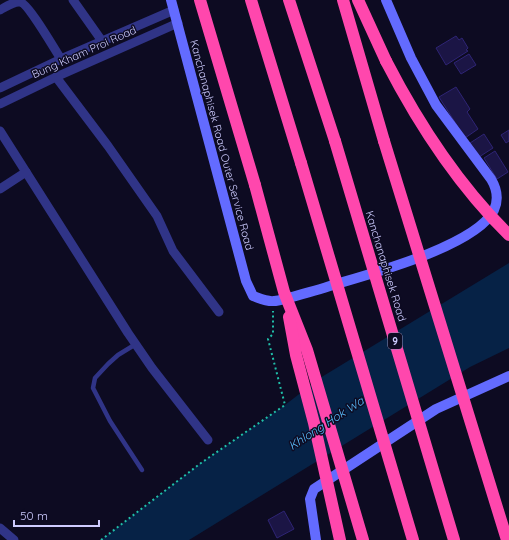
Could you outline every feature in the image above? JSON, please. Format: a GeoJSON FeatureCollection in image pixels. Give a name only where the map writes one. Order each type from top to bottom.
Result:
{"type":"FeatureCollection","features":[{"type":"Feature","properties":{"kind":"highway"},"geometry":{"type":"LineString","coordinates":[[200,0],[255,185],[284,292],[296,355],[314,423],[340,540]]}},
{"type":"Feature","properties":{"kind":"highway"},"geometry":{"type":"LineString","coordinates":[[251,0],[413,540]]}},
{"type":"Feature","properties":{"kind":"highway","name":"Kanchanaphisek Road"},"geometry":{"type":"LineString","coordinates":[[289,0],[335,141],[454,540]]}},
{"type":"Feature","properties":{"kind":"highway"},"geometry":{"type":"LineString","coordinates":[[342,0],[507,540]]}},
{"type":"Feature","properties":{"kind":"highway"},"geometry":{"type":"LineString","coordinates":[[358,0],[386,62],[409,104],[448,164],[472,195],[509,236]]}},
{"type":"Feature","properties":{"kind":"highway"},"geometry":{"type":"LineString","coordinates":[[284,292],[307,350],[363,540]]}},
{"type":"Feature","properties":{"kind":"main road"},"geometry":{"type":"LineString","coordinates":[[273,302],[393,267],[443,248],[463,238],[481,225],[494,211],[497,198],[497,189],[436,105],[423,82],[386,0]]}},
{"type":"Feature","properties":{"kind":"main road","name":"Kanchanaphisek Road Outer Service Road"},"geometry":{"type":"LineString","coordinates":[[173,5],[246,281],[253,296],[273,302]]}},
{"type":"Feature","properties":{"kind":"main road"},"geometry":{"type":"LineString","coordinates":[[316,540],[310,499],[314,488],[436,408],[509,376]]}},
{"type":"Feature","properties":{"kind":"street"},"geometry":{"type":"LineString","coordinates":[[73,0],[102,41]]}},
{"type":"Feature","properties":{"kind":"street"},"geometry":{"type":"LineString","coordinates":[[0,10],[15,3],[24,3],[61,59]]}},
{"type":"Feature","properties":{"kind":"street","name":"Bung Kham Proi Road"},"geometry":{"type":"LineString","coordinates":[[0,88],[102,41],[173,5]]}},
{"type":"Feature","properties":{"kind":"street","name":"Bung Kham Proi Road"},"geometry":{"type":"LineString","coordinates":[[0,104],[56,77],[178,23]]}},
{"type":"Feature","properties":{"kind":"street"},"geometry":{"type":"LineString","coordinates":[[56,77],[108,146],[157,216],[173,251],[219,312]]}},
{"type":"Feature","properties":{"kind":"street"},"geometry":{"type":"LineString","coordinates":[[0,131],[152,368],[208,440]]}},
{"type":"Feature","properties":{"kind":"street"},"geometry":{"type":"LineString","coordinates":[[0,189],[26,172]]}},
{"type":"Feature","properties":{"kind":"street"},"geometry":{"type":"LineString","coordinates":[[0,528],[14,540]]}},
{"type":"Feature","properties":{"kind":"lane"},"geometry":{"type":"LineString","coordinates":[[136,344],[118,354],[108,364],[95,378],[93,388],[110,421],[142,470]]}},
{"type":"Feature","properties":{"kind":"path"},"geometry":{"type":"LineString","coordinates":[[101,540],[201,464],[285,405],[268,339],[272,334],[273,302]]}},
{"type":"Feature","properties":{"kind":"water","name":"Khlong Hok Wa"},"geometry":{"type":"Polygon","coordinates":[[[509,263],[509,348],[470,367],[189,540],[101,540],[201,463],[285,405],[320,378],[509,263]]]}},
{"type":"Feature","properties":{"kind":"building"},"geometry":{"type":"Polygon","coordinates":[[[456,36],[459,40],[462,38],[468,48],[466,50],[468,51],[446,65],[436,48],[456,36]]]}},
{"type":"Feature","properties":{"kind":"building"},"geometry":{"type":"Polygon","coordinates":[[[469,54],[476,65],[461,74],[454,63],[469,54]]]}},
{"type":"Feature","properties":{"kind":"building"},"geometry":{"type":"Polygon","coordinates":[[[456,87],[470,109],[467,112],[478,129],[465,138],[439,97],[456,87]]]}},
{"type":"Feature","properties":{"kind":"building"},"geometry":{"type":"Polygon","coordinates":[[[509,130],[509,141],[506,143],[501,135],[509,130]]]}},
{"type":"Feature","properties":{"kind":"building"},"geometry":{"type":"Polygon","coordinates":[[[484,134],[493,148],[479,157],[470,143],[484,134]]]}},
{"type":"Feature","properties":{"kind":"building"},"geometry":{"type":"Polygon","coordinates":[[[495,151],[508,172],[497,179],[484,158],[495,151]]]}},
{"type":"Feature","properties":{"kind":"building"},"geometry":{"type":"Polygon","coordinates":[[[284,511],[294,529],[277,538],[268,520],[284,511]]]}}]}
